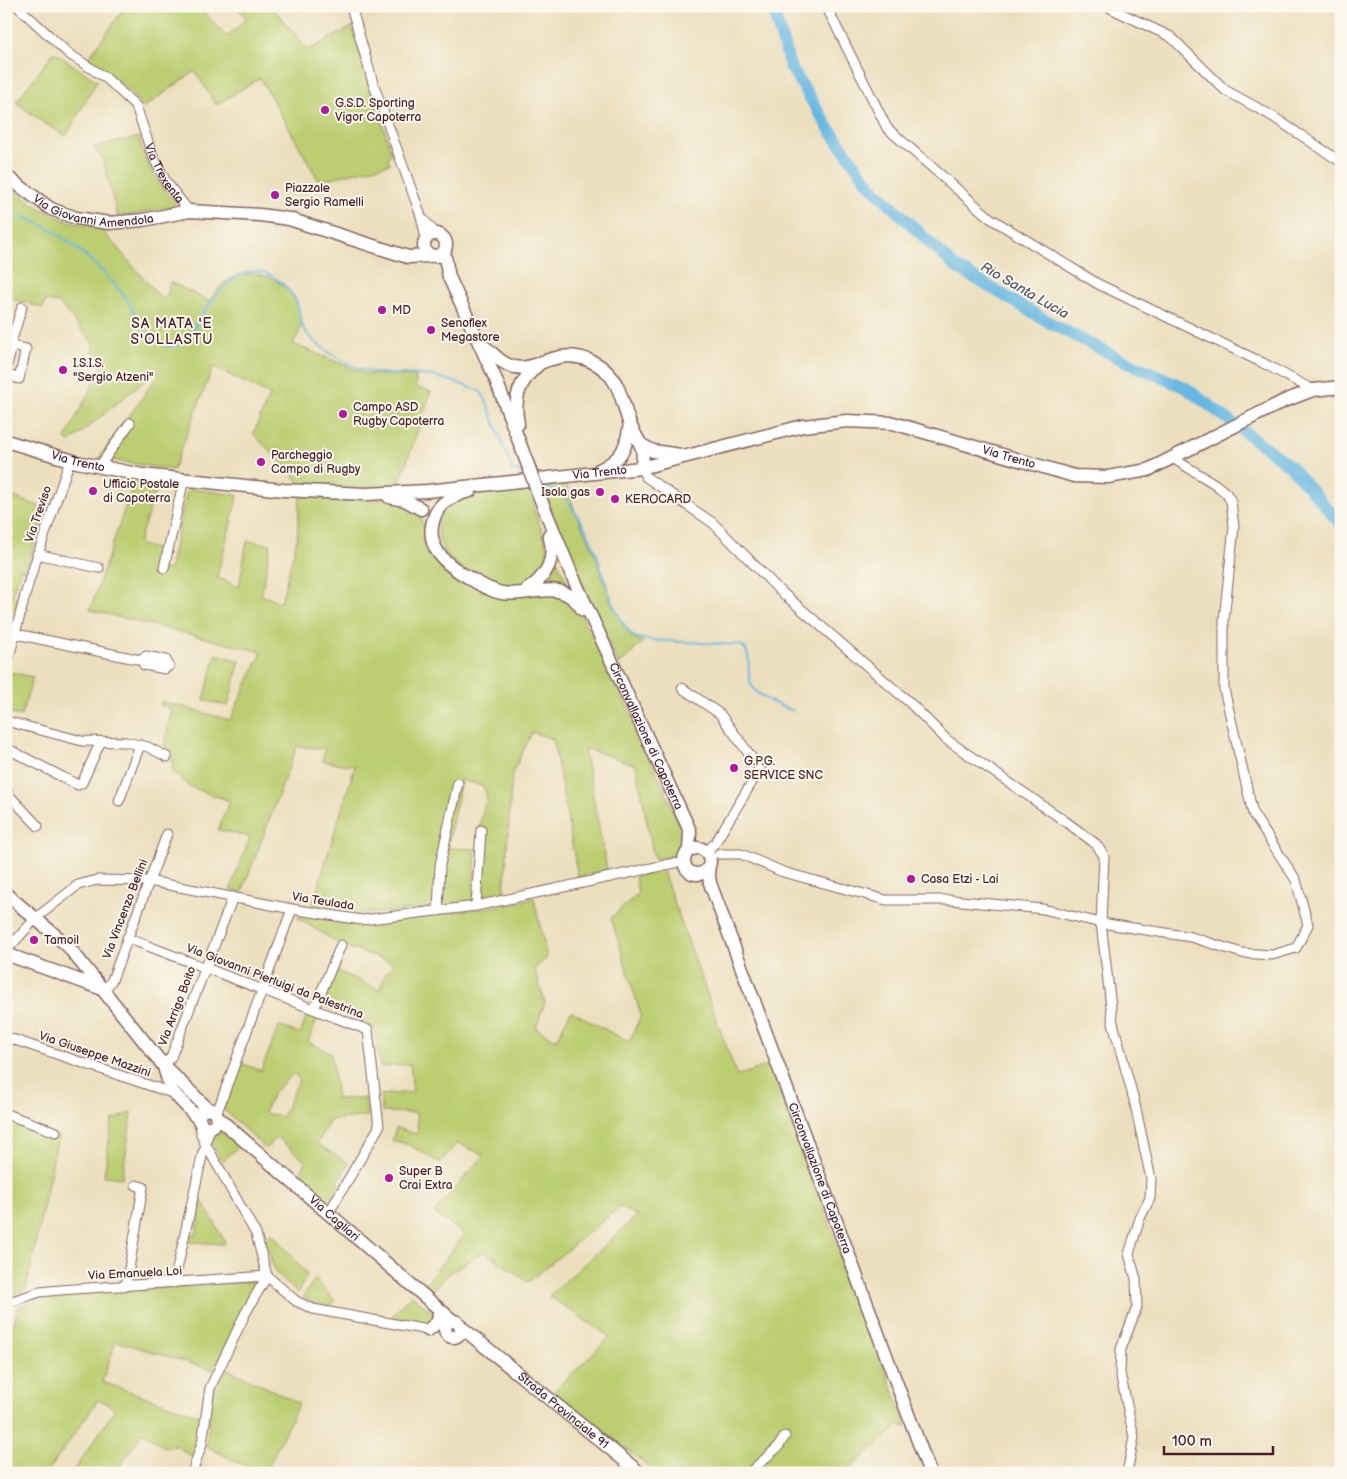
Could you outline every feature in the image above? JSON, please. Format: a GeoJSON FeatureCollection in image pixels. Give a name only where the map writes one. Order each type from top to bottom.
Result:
{"type":"FeatureCollection","features":[{"type":"Feature","properties":{"kind":"street","name":"Via Trexenta"},"geometry":{"type":"LineString","coordinates":[[16,6],[69,54],[106,78],[136,106],[152,154],[166,182],[189,211],[252,214],[289,219],[325,232],[395,251],[408,257],[436,255]]}},
{"type":"Feature","properties":{"kind":"street"},"geometry":{"type":"LineString","coordinates":[[351,6],[373,83],[429,239],[425,250],[436,255],[449,277],[480,344],[518,438]]}},
{"type":"Feature","properties":{"kind":"street"},"geometry":{"type":"LineString","coordinates":[[826,6],[888,128],[990,218],[1098,284],[1262,363],[1313,390]]}},
{"type":"Feature","properties":{"kind":"street"},"geometry":{"type":"LineString","coordinates":[[1106,6],[1171,36],[1225,90],[1272,116],[1341,162]]}},
{"type":"Feature","properties":{"kind":"street","name":"Via Giovanni Amendola"},"geometry":{"type":"LineString","coordinates":[[6,176],[51,210],[76,218],[109,223],[143,220],[189,211]]}},
{"type":"Feature","properties":{"kind":"street"},"geometry":{"type":"LineString","coordinates":[[395,251],[409,252],[429,239],[445,240],[446,247],[436,255]]}},
{"type":"Feature","properties":{"kind":"street"},"geometry":{"type":"LineString","coordinates":[[6,369],[9,346],[22,307]]}},
{"type":"Feature","properties":{"kind":"street"},"geometry":{"type":"LineString","coordinates":[[480,344],[504,364],[516,367],[526,368],[566,356],[592,361],[603,368],[618,387],[630,424],[642,445],[644,456],[641,468]]}},
{"type":"Feature","properties":{"kind":"street"},"geometry":{"type":"LineString","coordinates":[[6,374],[19,379],[26,349],[9,346]]}},
{"type":"Feature","properties":{"kind":"street"},"geometry":{"type":"LineString","coordinates":[[518,438],[520,431],[516,412],[518,392],[529,373],[541,362]]}},
{"type":"Feature","properties":{"kind":"street","name":"Via Trento"},"geometry":{"type":"LineString","coordinates":[[6,441],[99,467],[284,490],[366,494],[427,490],[641,468],[803,426],[847,421],[892,424],[1074,476],[1108,477],[1135,473],[1178,456],[1284,401],[1313,390],[1341,387]]}},
{"type":"Feature","properties":{"kind":"street"},"geometry":{"type":"LineString","coordinates":[[99,467],[130,423]]}},
{"type":"Feature","properties":{"kind":"street"},"geometry":{"type":"LineString","coordinates":[[594,473],[609,465],[626,448],[630,424]]}},
{"type":"Feature","properties":{"kind":"street","name":"Circonvallazione di Capoterra"},"geometry":{"type":"LineString","coordinates":[[518,438],[543,506],[601,638],[690,831],[698,859],[710,882],[930,1473]]}},
{"type":"Feature","properties":{"kind":"street"},"geometry":{"type":"LineString","coordinates":[[642,445],[664,453],[690,456]]}},
{"type":"Feature","properties":{"kind":"street"},"geometry":{"type":"LineString","coordinates":[[626,448],[646,477],[713,523],[778,589],[909,702],[947,740],[1011,782],[1096,844],[1104,856],[1101,923],[1113,1022],[1134,1100],[1151,1179],[1150,1198],[1140,1218],[1129,1254],[1136,1279],[1136,1307],[1122,1349],[1120,1373],[1134,1437],[1127,1473]]}},
{"type":"Feature","properties":{"kind":"street","name":"Via Teulada"},"geometry":{"type":"LineString","coordinates":[[6,952],[36,918],[84,882],[97,880],[149,881],[292,909],[362,920],[476,906],[698,859],[741,854],[783,872],[886,900],[950,900],[1044,908],[1101,923],[1191,938],[1242,952],[1272,955],[1296,948],[1308,925],[1296,880],[1254,814],[1224,688],[1224,619],[1234,527],[1231,502],[1226,493],[1178,456]]}},
{"type":"Feature","properties":{"kind":"street","name":"Via Treviso"},"geometry":{"type":"LineString","coordinates":[[6,668],[37,554],[70,460]]}},
{"type":"Feature","properties":{"kind":"street"},"geometry":{"type":"LineString","coordinates":[[164,568],[184,479]]}},
{"type":"Feature","properties":{"kind":"street"},"geometry":{"type":"LineString","coordinates":[[436,512],[450,499],[491,483]]}},
{"type":"Feature","properties":{"kind":"street"},"geometry":{"type":"LineString","coordinates":[[421,509],[427,490]]}},
{"type":"Feature","properties":{"kind":"street"},"geometry":{"type":"LineString","coordinates":[[427,490],[435,502],[436,512],[432,533]]}},
{"type":"Feature","properties":{"kind":"street"},"geometry":{"type":"LineString","coordinates":[[366,494],[373,497],[396,497],[421,509],[432,533],[438,554],[450,567],[492,590],[503,593],[551,590],[572,597],[580,604],[593,629],[601,638]]}},
{"type":"Feature","properties":{"kind":"street"},"geometry":{"type":"LineString","coordinates":[[524,591],[544,576],[551,557],[552,544],[542,517],[543,506]]}},
{"type":"Feature","properties":{"kind":"street"},"geometry":{"type":"LineString","coordinates":[[37,554],[99,568]]}},
{"type":"Feature","properties":{"kind":"street"},"geometry":{"type":"LineString","coordinates":[[16,634],[141,660]]}},
{"type":"Feature","properties":{"kind":"street"},"geometry":{"type":"LineString","coordinates":[[682,688],[720,714],[760,769],[716,843],[698,859]]}},
{"type":"Feature","properties":{"kind":"street"},"geometry":{"type":"LineString","coordinates":[[6,721],[82,741],[100,743],[126,742],[140,745],[167,757]]}},
{"type":"Feature","properties":{"kind":"street"},"geometry":{"type":"LineString","coordinates":[[6,748],[78,785],[82,783],[100,743]]}},
{"type":"Feature","properties":{"kind":"street"},"geometry":{"type":"LineString","coordinates":[[118,801],[140,745]]}},
{"type":"Feature","properties":{"kind":"street"},"geometry":{"type":"LineString","coordinates":[[438,911],[440,866],[458,783]]}},
{"type":"Feature","properties":{"kind":"street"},"geometry":{"type":"LineString","coordinates":[[6,792],[38,826]]}},
{"type":"Feature","properties":{"kind":"street"},"geometry":{"type":"LineString","coordinates":[[476,906],[481,830]]}},
{"type":"Feature","properties":{"kind":"street","name":"Via Vincenzo Bellini"},"geometry":{"type":"LineString","coordinates":[[102,990],[112,980],[167,834]]}},
{"type":"Feature","properties":{"kind":"street"},"geometry":{"type":"LineString","coordinates":[[6,894],[67,945],[91,972],[102,990],[163,1065],[188,1107],[209,1123]]}},
{"type":"Feature","properties":{"kind":"street","name":"Via Arrigo Boito"},"geometry":{"type":"LineString","coordinates":[[163,1065],[171,1057],[233,897]]}},
{"type":"Feature","properties":{"kind":"street"},"geometry":{"type":"LineString","coordinates":[[174,1283],[209,1123],[264,990],[292,909]]}},
{"type":"Feature","properties":{"kind":"street","name":"Via Giovanni Pierluigi da Palestrina"},"geometry":{"type":"LineString","coordinates":[[127,938],[370,1032],[380,1124],[377,1133],[328,1214]]}},
{"type":"Feature","properties":{"kind":"street"},"geometry":{"type":"LineString","coordinates":[[314,1009],[341,945]]}},
{"type":"Feature","properties":{"kind":"street"},"geometry":{"type":"LineString","coordinates":[[6,952],[102,990]]}},
{"type":"Feature","properties":{"kind":"street","name":"Via Giuseppe Mazzini"},"geometry":{"type":"LineString","coordinates":[[6,1037],[174,1085]]}},
{"type":"Feature","properties":{"kind":"street"},"geometry":{"type":"LineString","coordinates":[[174,1085],[209,1123],[256,1234],[266,1276],[296,1301],[313,1309],[428,1330],[438,1322],[438,1310]]}},
{"type":"Feature","properties":{"kind":"street"},"geometry":{"type":"LineString","coordinates":[[6,1114],[56,1132]]}},
{"type":"Feature","properties":{"kind":"street","name":"Via Cagliari"},"geometry":{"type":"LineString","coordinates":[[209,1123],[232,1130],[438,1310],[452,1328]]}},
{"type":"Feature","properties":{"kind":"street"},"geometry":{"type":"LineString","coordinates":[[126,1286],[143,1187],[136,1186]]}},
{"type":"Feature","properties":{"kind":"street"},"geometry":{"type":"LineString","coordinates":[[192,1473],[202,1444],[210,1388],[245,1314],[266,1276]]}},
{"type":"Feature","properties":{"kind":"street","name":"Via Emanuela Loi"},"geometry":{"type":"LineString","coordinates":[[6,1303],[40,1292],[266,1276]]}},
{"type":"Feature","properties":{"kind":"street","name":"Strada Provinciale 91"},"geometry":{"type":"LineString","coordinates":[[428,1330],[452,1328],[487,1350],[640,1473]]}},
{"type":"Feature","properties":{"kind":"street"},"geometry":{"type":"LineString","coordinates":[[749,1473],[778,1447],[785,1436]]}},
{"type":"Feature","properties":{"kind":"green space"},"geometry":{"type":"Polygon","coordinates":[[[126,6],[198,6],[227,37],[247,18],[236,6],[271,6],[308,50],[352,27],[392,154],[388,157],[390,164],[319,181],[260,78],[216,105],[195,71],[143,108],[124,86],[87,60],[126,6]]]}},
{"type":"Feature","properties":{"kind":"green space"},"geometry":{"type":"Polygon","coordinates":[[[54,52],[97,81],[66,136],[44,123],[16,102],[54,52]]]}},
{"type":"Feature","properties":{"kind":"green space"},"geometry":{"type":"Polygon","coordinates":[[[139,137],[145,155],[158,181],[176,202],[174,206],[126,216],[117,215],[103,159],[93,147],[139,137]]]}},
{"type":"Feature","properties":{"kind":"green space"},"geometry":{"type":"Polygon","coordinates":[[[16,191],[55,216],[75,223],[99,227],[161,298],[167,296],[170,282],[209,301],[227,281],[239,276],[252,274],[264,276],[286,288],[294,298],[299,310],[301,326],[293,344],[366,374],[416,376],[416,387],[431,392],[400,482],[396,480],[388,485],[377,488],[351,490],[301,486],[291,472],[253,434],[270,395],[213,367],[173,470],[99,458],[159,374],[156,371],[70,442],[65,439],[106,359],[92,352],[94,345],[59,303],[45,301],[43,308],[6,297],[6,217],[9,216],[16,191]]]}},
{"type":"Feature","properties":{"kind":"green space"},"geometry":{"type":"Polygon","coordinates":[[[565,480],[575,512],[594,551],[612,604],[632,637],[643,642],[619,665],[561,536],[544,492],[533,494],[534,509],[547,544],[547,565],[521,588],[498,588],[475,577],[448,555],[438,535],[440,513],[444,507],[467,495],[519,485],[565,480]]]}},
{"type":"Feature","properties":{"kind":"green space"},"geometry":{"type":"Polygon","coordinates":[[[134,481],[154,481],[158,484],[138,544],[162,551],[159,568],[169,570],[187,491],[190,489],[238,495],[217,577],[239,587],[247,541],[271,544],[261,595],[281,602],[297,539],[300,496],[354,500],[390,499],[419,513],[427,535],[480,589],[554,593],[579,610],[592,637],[600,648],[643,740],[682,831],[685,841],[675,856],[654,859],[636,765],[584,748],[607,870],[578,877],[553,739],[532,732],[512,774],[504,895],[482,899],[486,829],[479,828],[487,795],[483,786],[461,780],[435,907],[359,913],[312,906],[355,766],[322,761],[325,749],[297,746],[242,892],[230,890],[250,837],[218,830],[230,801],[188,786],[173,772],[171,751],[164,745],[172,709],[160,705],[161,701],[230,720],[262,652],[90,610],[134,481]]]}},
{"type":"Feature","properties":{"kind":"green space"},"geometry":{"type":"Polygon","coordinates":[[[6,494],[46,509],[26,571],[21,569],[12,595],[18,597],[14,613],[6,611],[6,592],[10,585],[6,583],[6,494]]]}},
{"type":"Feature","properties":{"kind":"green space"},"geometry":{"type":"Polygon","coordinates":[[[557,560],[571,591],[544,584],[551,576],[557,560]]]}},
{"type":"Feature","properties":{"kind":"green space"},"geometry":{"type":"Polygon","coordinates":[[[216,654],[240,661],[228,706],[204,700],[216,654]]]}},
{"type":"Feature","properties":{"kind":"green space"},"geometry":{"type":"Polygon","coordinates":[[[10,672],[33,677],[21,716],[6,713],[6,686],[10,672]]]}},
{"type":"Feature","properties":{"kind":"green space"},"geometry":{"type":"Polygon","coordinates":[[[446,848],[476,849],[473,902],[443,906],[446,848]]]}},
{"type":"Feature","properties":{"kind":"green space"},"geometry":{"type":"Polygon","coordinates":[[[662,869],[737,1076],[769,1065],[907,1427],[899,1425],[845,1473],[657,1473],[553,1392],[610,1337],[549,1296],[637,1216],[620,1207],[528,1282],[484,1251],[447,1275],[430,1293],[423,1287],[465,1234],[434,1213],[484,1155],[457,1143],[440,1163],[409,1145],[392,1140],[396,1128],[416,1134],[418,1131],[416,1113],[382,1112],[380,1095],[413,1092],[410,1064],[380,1067],[374,1027],[321,1005],[337,971],[380,990],[385,975],[393,965],[390,962],[341,945],[298,918],[300,913],[347,923],[370,923],[507,905],[534,898],[547,958],[534,969],[545,1002],[536,1028],[556,1040],[571,1011],[629,1042],[641,1015],[611,918],[638,893],[635,877],[662,869]]]}},
{"type":"Feature","properties":{"kind":"green space"},"geometry":{"type":"Polygon","coordinates":[[[308,1013],[318,1017],[308,1042],[331,1053],[337,1099],[365,1098],[367,1116],[330,1120],[317,1144],[349,1163],[338,1182],[339,1186],[328,1200],[323,1199],[298,1178],[306,1162],[277,1137],[266,1149],[223,1109],[241,1063],[261,1071],[279,1026],[300,1034],[308,1013]],[[294,1073],[273,1093],[264,1113],[282,1117],[299,1080],[294,1073]]]}},
{"type":"Feature","properties":{"kind":"green space"},"geometry":{"type":"Polygon","coordinates":[[[132,1112],[122,1178],[104,1176],[112,1121],[132,1112]]]}},
{"type":"Feature","properties":{"kind":"green space"},"geometry":{"type":"Polygon","coordinates":[[[6,1119],[58,1136],[26,1290],[6,1297],[6,1119]]]}},
{"type":"Feature","properties":{"kind":"green space"},"geometry":{"type":"Polygon","coordinates":[[[221,1131],[239,1146],[222,1162],[211,1142],[213,1135],[221,1131]]]}},
{"type":"Feature","properties":{"kind":"green space"},"geometry":{"type":"Polygon","coordinates":[[[198,1193],[225,1242],[224,1244],[189,1242],[190,1234],[196,1235],[200,1210],[196,1203],[198,1193]]]}},
{"type":"Feature","properties":{"kind":"green space"},"geometry":{"type":"Polygon","coordinates":[[[271,1232],[307,1274],[298,1293],[275,1272],[265,1241],[271,1232]]]}},
{"type":"Feature","properties":{"kind":"green space"},"geometry":{"type":"Polygon","coordinates":[[[315,1279],[335,1301],[330,1306],[310,1302],[303,1297],[315,1279]]]}},
{"type":"Feature","properties":{"kind":"green space"},"geometry":{"type":"Polygon","coordinates":[[[258,1281],[213,1370],[116,1341],[102,1382],[202,1416],[197,1448],[192,1457],[177,1446],[164,1447],[143,1432],[115,1473],[72,1473],[115,1410],[107,1403],[98,1400],[47,1473],[6,1473],[6,1349],[19,1306],[46,1297],[84,1293],[258,1281]]]}},
{"type":"Feature","properties":{"kind":"green space"},"geometry":{"type":"Polygon","coordinates":[[[411,1295],[433,1313],[434,1317],[427,1324],[391,1317],[411,1295]]]}},
{"type":"Feature","properties":{"kind":"green space"},"geometry":{"type":"Polygon","coordinates":[[[223,1367],[299,1403],[265,1473],[259,1473],[206,1446],[213,1390],[223,1367]]]}},
{"type":"Feature","properties":{"kind":"waterway","name":"Rio Santa Lucia"},"geometry":{"type":"LineString","coordinates":[[772,6],[790,66],[830,130],[870,185],[954,266],[1054,325],[1118,358],[1186,388],[1290,466],[1341,524]]}},
{"type":"Feature","properties":{"kind":"waterway"},"geometry":{"type":"LineString","coordinates":[[6,216],[21,217],[37,223],[71,244],[114,284],[148,333],[158,342],[169,347],[179,345],[186,340],[217,295],[230,282],[244,274],[258,272],[274,277],[291,293],[297,303],[301,323],[309,336],[326,350],[351,365],[370,372],[433,376],[480,391],[486,400],[513,471],[526,473]]}},
{"type":"Feature","properties":{"kind":"waterway"},"geometry":{"type":"LineString","coordinates":[[541,484],[547,489],[561,491],[580,520],[596,552],[610,597],[620,619],[634,637],[648,640],[741,645],[748,654],[750,681],[755,690],[770,701],[793,711]]}},
{"type":"Feature","properties":{"kind":"place","name":"G.S.D. Sporting Vigor Capoterra"},"geometry":{"type":"Point","coordinates":[325,110]}},
{"type":"Feature","properties":{"kind":"place","name":"Piazzale Sergio Ramelli"},"geometry":{"type":"Point","coordinates":[275,195]}},
{"type":"Feature","properties":{"kind":"place","name":"MD"},"geometry":{"type":"Point","coordinates":[382,310]}},
{"type":"Feature","properties":{"kind":"place","name":"Senoflex Megastore"},"geometry":{"type":"Point","coordinates":[431,330]}},
{"type":"Feature","properties":{"kind":"place","name":"I.S.I.S. \"Sergio Atzeni\""},"geometry":{"type":"Point","coordinates":[63,370]}},
{"type":"Feature","properties":{"kind":"place","name":"Campo ASD Rugby Capoterra"},"geometry":{"type":"Point","coordinates":[343,414]}},
{"type":"Feature","properties":{"kind":"place","name":"Parcheggio Campo di Rugby"},"geometry":{"type":"Point","coordinates":[261,462]}},
{"type":"Feature","properties":{"kind":"place","name":"Ufficio Postale di Capoterra"},"geometry":{"type":"Point","coordinates":[93,491]}},
{"type":"Feature","properties":{"kind":"place","name":"Isola gas"},"geometry":{"type":"Point","coordinates":[600,492]}},
{"type":"Feature","properties":{"kind":"place","name":"KEROCARD"},"geometry":{"type":"Point","coordinates":[615,499]}},
{"type":"Feature","properties":{"kind":"place","name":"G.P.G. SERVICE SNC"},"geometry":{"type":"Point","coordinates":[734,768]}},
{"type":"Feature","properties":{"kind":"place","name":"Casa Etzi - Lai"},"geometry":{"type":"Point","coordinates":[911,879]}},
{"type":"Feature","properties":{"kind":"place","name":"Tamoil"},"geometry":{"type":"Point","coordinates":[34,940]}},
{"type":"Feature","properties":{"kind":"place","name":"Super B Crai Extra"},"geometry":{"type":"Point","coordinates":[389,1178]}},
{"type":"Feature","properties":{"kind":"district","name":"SA MATA 'E S'OLLASTU"},"geometry":{"type":"Point","coordinates":[172,332]}}]}
